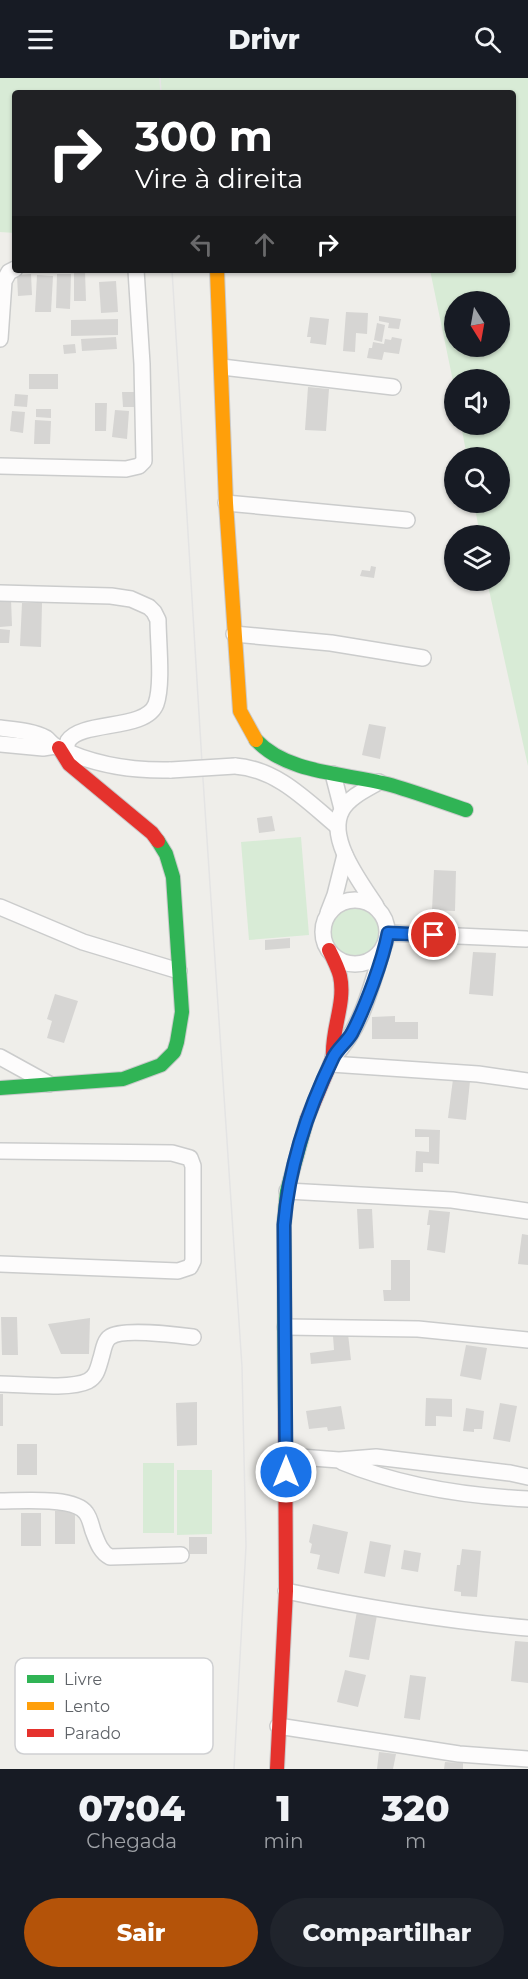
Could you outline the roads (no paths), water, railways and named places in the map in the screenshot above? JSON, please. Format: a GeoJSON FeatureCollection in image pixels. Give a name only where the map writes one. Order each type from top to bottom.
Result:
{"type":"FeatureCollection","features":[{"type":"Feature","properties":{"kind":"street"},"geometry":{"type":"LineString","coordinates":[[0,339],[4,281],[12,270]]}},
{"type":"Feature","properties":{"kind":"street"},"geometry":{"type":"LineString","coordinates":[[0,466],[126,469],[139,466],[144,461],[136,273]]}},
{"type":"Feature","properties":{"kind":"street"},"geometry":{"type":"LineString","coordinates":[[217,273],[226,503],[240,711],[250,731],[261,745],[283,758],[333,774],[379,782],[466,810]]}},
{"type":"Feature","properties":{"kind":"street"},"geometry":{"type":"LineString","coordinates":[[222,368],[393,387]]}},
{"type":"Feature","properties":{"kind":"street"},"geometry":{"type":"LineString","coordinates":[[226,503],[407,520]]}},
{"type":"Feature","properties":{"kind":"street"},"geometry":{"type":"LineString","coordinates":[[0,593],[111,596],[131,599],[149,607],[158,620],[159,687],[155,706],[144,716],[82,732],[60,748],[0,744]]}},
{"type":"Feature","properties":{"kind":"street"},"geometry":{"type":"LineString","coordinates":[[234,634],[331,643],[423,658]]}},
{"type":"Feature","properties":{"kind":"street"},"geometry":{"type":"LineString","coordinates":[[0,728],[40,735],[60,748],[117,767],[138,770],[251,767],[275,778],[301,795],[337,826]]}},
{"type":"Feature","properties":{"kind":"street"},"geometry":{"type":"LineString","coordinates":[[0,1088],[123,1079],[160,1068],[177,1047],[180,1032],[182,1012],[173,877],[166,854],[152,833],[69,764],[60,748]]}},
{"type":"Feature","properties":{"kind":"street"},"geometry":{"type":"LineString","coordinates":[[333,774],[342,809]]}},
{"type":"Feature","properties":{"kind":"street"},"geometry":{"type":"LineString","coordinates":[[277,1769],[286,1591],[284,1255],[287,1191],[311,1106],[332,1060],[353,1031],[369,994],[388,933],[386,921],[359,881],[345,855],[337,826],[342,809],[353,798],[379,782]]}},
{"type":"Feature","properties":{"kind":"street"},"geometry":{"type":"LineString","coordinates":[[332,1060],[332,1046],[341,993],[340,976],[324,940],[323,930],[345,855]]}},
{"type":"Feature","properties":{"kind":"street"},"geometry":{"type":"LineString","coordinates":[[326,919],[332,910],[351,900],[371,904],[380,911]]}},
{"type":"Feature","properties":{"kind":"street"},"geometry":{"type":"LineString","coordinates":[[0,907],[83,942],[179,971]]}},
{"type":"Feature","properties":{"kind":"street"},"geometry":{"type":"LineString","coordinates":[[388,933],[525,939]]}},
{"type":"Feature","properties":{"kind":"street"},"geometry":{"type":"LineString","coordinates":[[328,950],[345,963],[356,964],[376,957],[383,949]]}},
{"type":"Feature","properties":{"kind":"street"},"geometry":{"type":"LineString","coordinates":[[0,1056],[51,1086]]}},
{"type":"Feature","properties":{"kind":"street"},"geometry":{"type":"LineString","coordinates":[[332,1060],[528,1081]]}},
{"type":"Feature","properties":{"kind":"street"},"geometry":{"type":"LineString","coordinates":[[0,1151],[172,1153],[190,1158],[193,1166],[193,1261],[190,1267],[178,1271],[0,1264]]}},
{"type":"Feature","properties":{"kind":"street"},"geometry":{"type":"LineString","coordinates":[[287,1191],[452,1200],[528,1212]]}},
{"type":"Feature","properties":{"kind":"street"},"geometry":{"type":"LineString","coordinates":[[285,1327],[418,1329],[528,1340]]}},
{"type":"Feature","properties":{"kind":"street"},"geometry":{"type":"LineString","coordinates":[[0,1384],[78,1385],[96,1374],[107,1340],[115,1334],[140,1333],[193,1337]]}},
{"type":"Feature","properties":{"kind":"street"},"geometry":{"type":"LineString","coordinates":[[286,1456],[339,1460],[376,1457],[528,1477]]}},
{"type":"Feature","properties":{"kind":"street"},"geometry":{"type":"LineString","coordinates":[[339,1460],[370,1473],[431,1488],[528,1499]]}},
{"type":"Feature","properties":{"kind":"street"},"geometry":{"type":"LineString","coordinates":[[0,1501],[50,1502],[80,1507],[86,1513],[100,1548],[110,1557],[181,1555]]}},
{"type":"Feature","properties":{"kind":"street"},"geometry":{"type":"LineString","coordinates":[[286,1591],[375,1610],[470,1623],[528,1628]]}},
{"type":"Feature","properties":{"kind":"street"},"geometry":{"type":"LineString","coordinates":[[278,1726],[459,1754],[528,1759]]}},
{"type":"Feature","properties":{"kind":"tram line"},"geometry":{"type":"LineString","coordinates":[[160,78],[161,90]]}},
{"type":"Feature","properties":{"kind":"tram line"},"geometry":{"type":"LineString","coordinates":[[172,273],[242,1367],[246,1546],[234,1769]]}}]}
